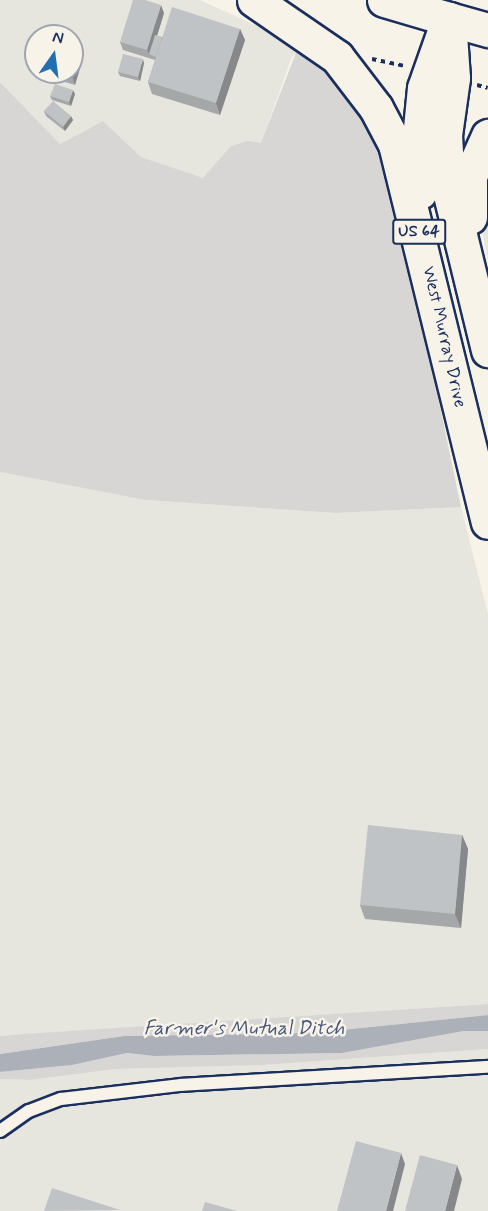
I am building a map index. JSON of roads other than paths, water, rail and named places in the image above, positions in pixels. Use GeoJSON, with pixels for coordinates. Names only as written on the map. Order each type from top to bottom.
{"type":"FeatureCollection","features":[{"type":"Feature","properties":{"kind":"main road","name":"West Murray Drive"},"geometry":{"type":"LineString","coordinates":[[254,0],[337,57],[376,108],[394,144],[433,288],[488,522]]}},
{"type":"Feature","properties":{"kind":"main road"},"geometry":{"type":"LineString","coordinates":[[384,0],[488,30]]}},
{"type":"Feature","properties":{"kind":"main road"},"geometry":{"type":"LineString","coordinates":[[433,288],[419,185],[420,121],[428,72],[449,19]]}},
{"type":"Feature","properties":{"kind":"main road","name":"US 64"},"geometry":{"type":"LineString","coordinates":[[449,19],[453,78],[445,135],[448,186],[488,350]]}},
{"type":"Feature","properties":{"kind":"main road"},"geometry":{"type":"LineString","coordinates":[[473,291],[470,176],[488,136]]}},
{"type":"Feature","properties":{"kind":"lane"},"geometry":{"type":"LineString","coordinates":[[0,1131],[29,1111],[61,1099],[181,1085],[488,1067]]}},
{"type":"Feature","properties":{"kind":"water label","name":"Farmer's Mutual Ditch"},"geometry":{"type":"Point","coordinates":[244,1028]}}]}
